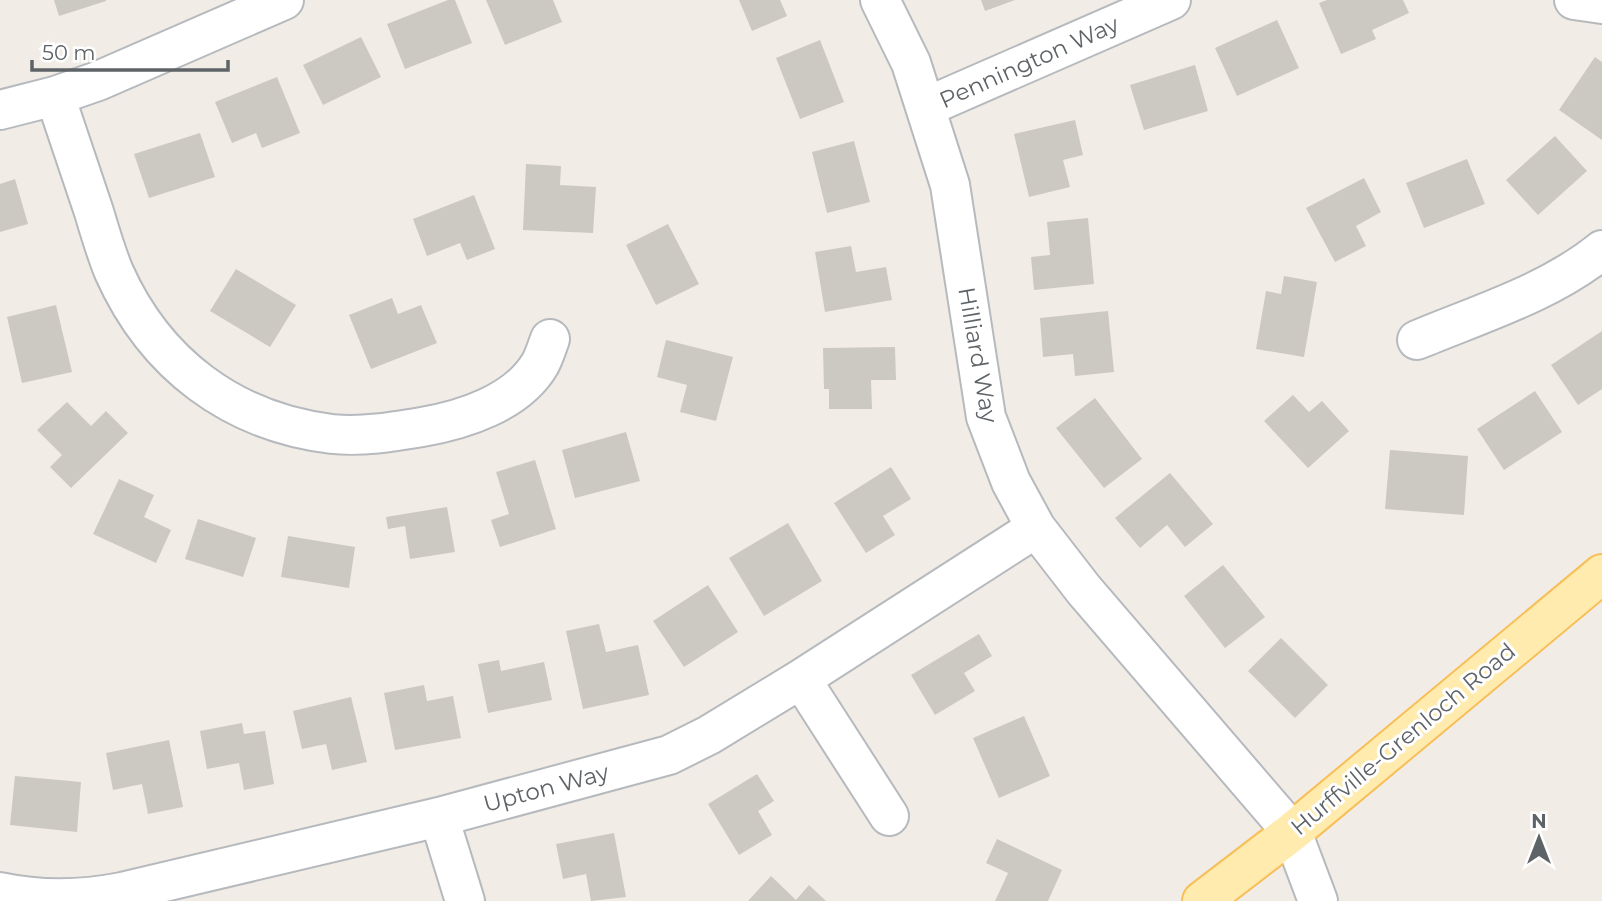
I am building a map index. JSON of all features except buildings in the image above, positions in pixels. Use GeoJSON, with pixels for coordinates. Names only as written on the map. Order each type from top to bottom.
{"type":"FeatureCollection","features":[{"type":"Feature","properties":{"kind":"main road","name":"Hurffville-Grenloch Road"},"geometry":{"type":"LineString","coordinates":[[1202,901],[1292,832],[1602,574]]}},
{"type":"Feature","properties":{"kind":"street"},"geometry":{"type":"LineString","coordinates":[[0,110],[55,96],[98,81],[284,0]]}},
{"type":"Feature","properties":{"kind":"street","name":"Hilliard Way"},"geometry":{"type":"LineString","coordinates":[[880,0],[911,63],[952,196],[986,417],[1011,482],[1036,528],[1084,590],[1292,832]]}},
{"type":"Feature","properties":{"kind":"street","name":"Pennington Way"},"geometry":{"type":"LineString","coordinates":[[926,107],[1171,0]]}},
{"type":"Feature","properties":{"kind":"street"},"geometry":{"type":"LineString","coordinates":[[1574,0],[1602,4]]}},
{"type":"Feature","properties":{"kind":"street"},"geometry":{"type":"LineString","coordinates":[[55,96],[113,270],[127,298],[166,353],[218,396],[252,414],[291,427],[335,434],[382,434],[432,425],[507,398],[540,364],[550,340]]}},
{"type":"Feature","properties":{"kind":"street"},"geometry":{"type":"LineString","coordinates":[[1417,340],[1546,285],[1584,264],[1602,250]]}},
{"type":"Feature","properties":{"kind":"street","name":"Upton Way"},"geometry":{"type":"LineString","coordinates":[[0,892],[32,899],[89,898],[439,817],[669,755],[709,735],[801,679],[1036,528]]}},
{"type":"Feature","properties":{"kind":"street"},"geometry":{"type":"LineString","coordinates":[[801,679],[889,816]]}},
{"type":"Feature","properties":{"kind":"street"},"geometry":{"type":"LineString","coordinates":[[439,817],[465,901]]}},
{"type":"Feature","properties":{"kind":"street"},"geometry":{"type":"LineString","coordinates":[[1292,832],[1318,901]]}}]}
